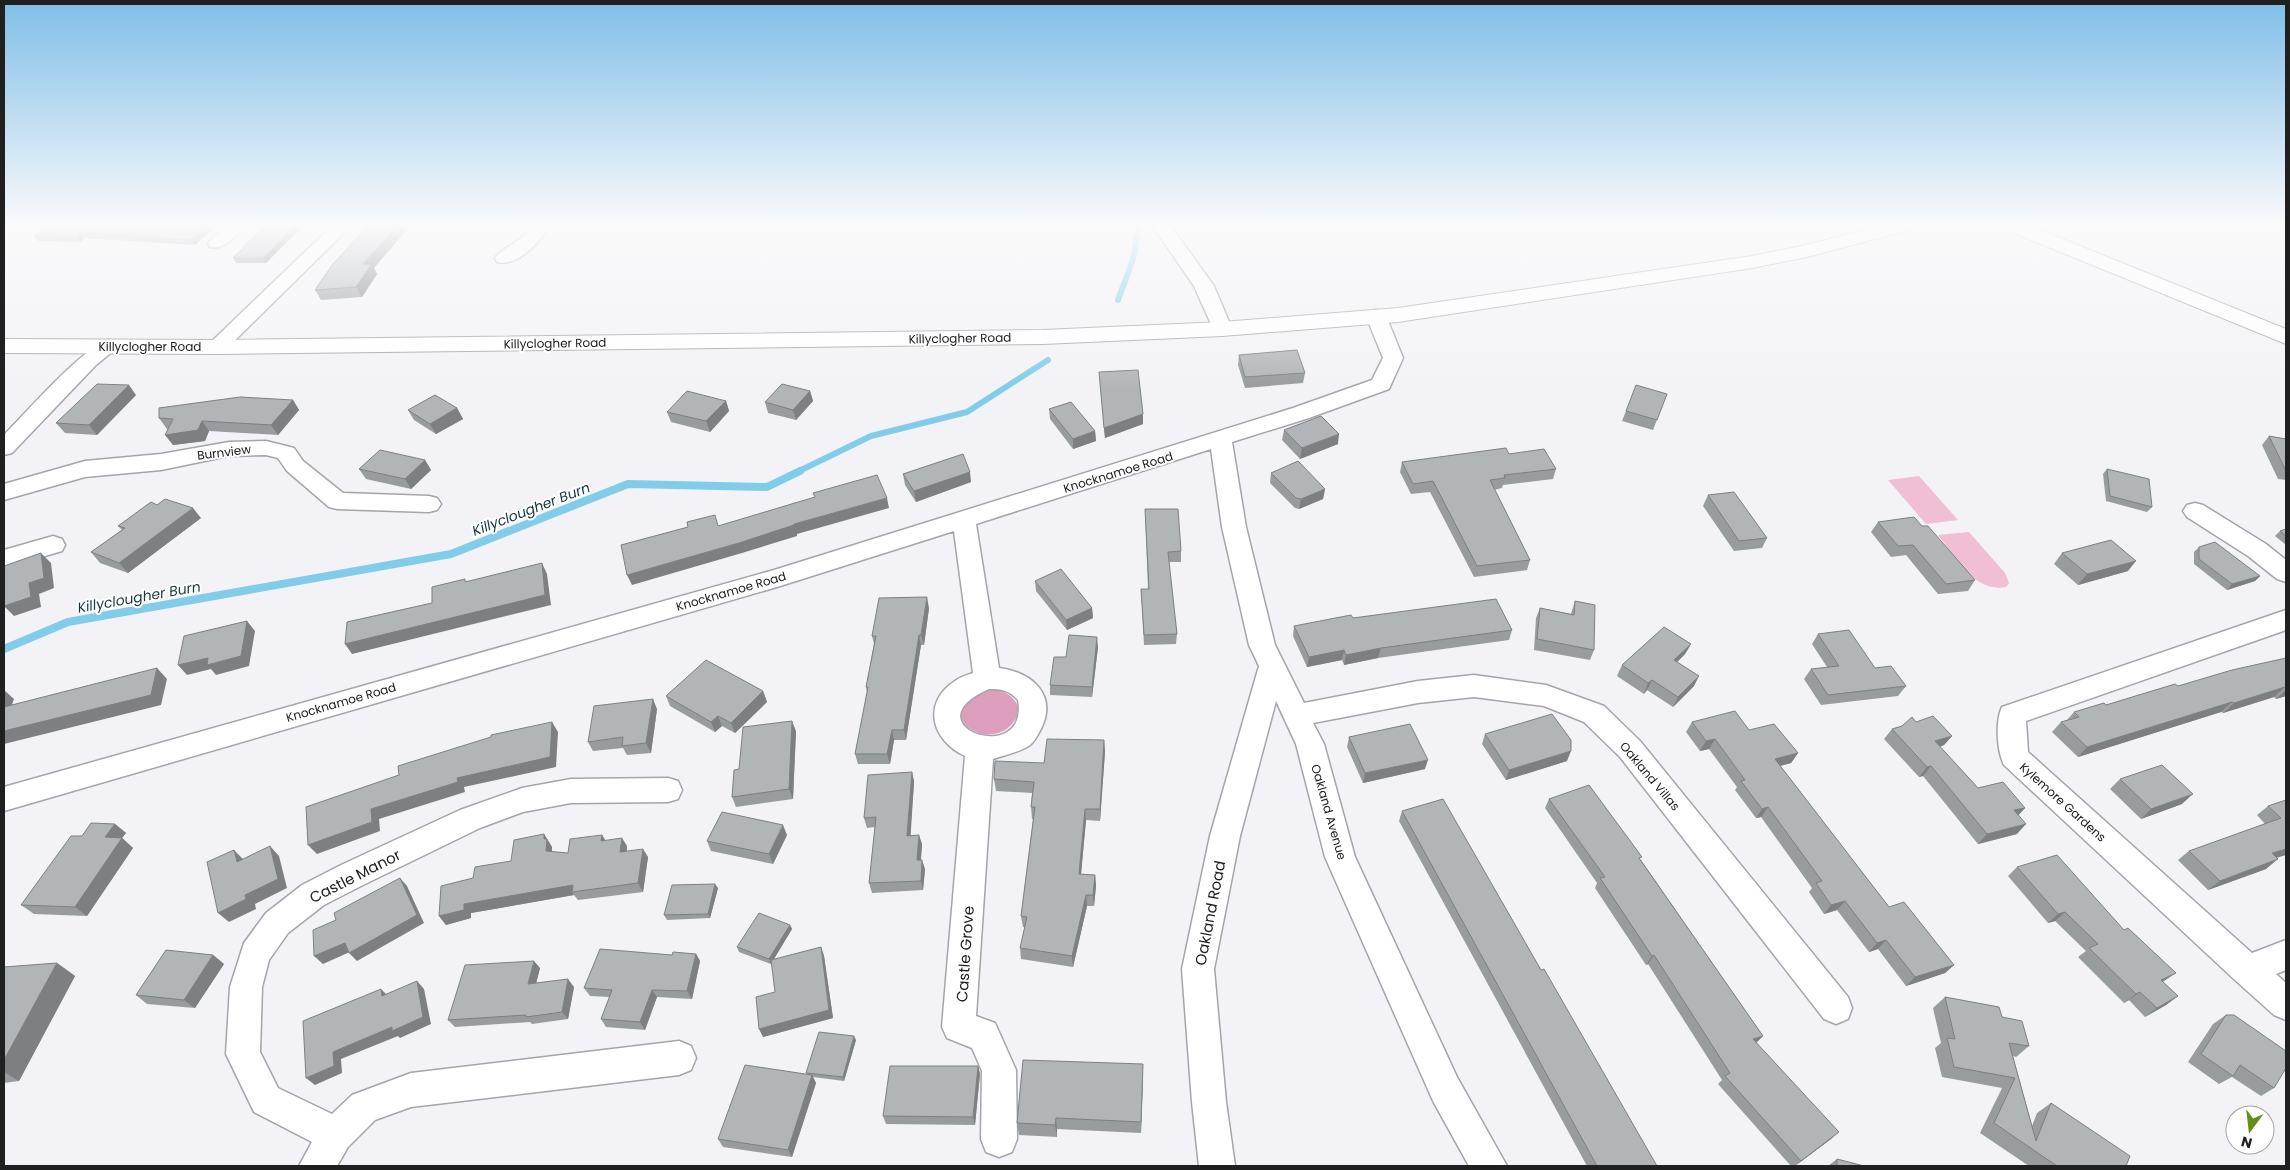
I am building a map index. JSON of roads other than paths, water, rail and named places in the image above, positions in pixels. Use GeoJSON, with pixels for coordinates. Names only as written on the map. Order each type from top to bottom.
{"type":"FeatureCollection","features":[{"type":"Feature","properties":{"kind":"main road","name":"Killyclogher Road"},"geometry":{"type":"LineString","coordinates":[[4,346],[217,347],[1044,338],[1222,328],[1398,315],[1634,280]]}},
{"type":"Feature","properties":{"kind":"main road"},"geometry":{"type":"LineString","coordinates":[[2145,280],[2286,337]]}},
{"type":"Feature","properties":{"kind":"street"},"geometry":{"type":"LineString","coordinates":[[217,347],[287,280]]}},
{"type":"Feature","properties":{"kind":"street"},"geometry":{"type":"LineString","coordinates":[[1199,280],[1222,328]]}},
{"type":"Feature","properties":{"kind":"street","name":"Knocknamoe Road"},"geometry":{"type":"LineString","coordinates":[[4,799],[777,578],[1221,440],[1381,384],[1393,358],[1376,316]]}},
{"type":"Feature","properties":{"kind":"street"},"geometry":{"type":"LineString","coordinates":[[4,448],[89,361],[109,346]]}},
{"type":"Feature","properties":{"kind":"street","name":"Oakland Avenue"},"geometry":{"type":"LineString","coordinates":[[1221,440],[1234,527],[1262,645],[1310,744],[1340,857],[1445,1089],[1489,1166]]}},
{"type":"Feature","properties":{"kind":"street","name":"Burnview"},"geometry":{"type":"LineString","coordinates":[[4,492],[85,470],[161,462],[229,449],[266,448],[286,453],[295,466],[337,501],[429,504]]}},
{"type":"Feature","properties":{"kind":"street"},"geometry":{"type":"LineString","coordinates":[[2195,512],[2257,550],[2286,573]]}},
{"type":"Feature","properties":{"kind":"street"},"geometry":{"type":"LineString","coordinates":[[964,520],[987,678]]}},
{"type":"Feature","properties":{"kind":"street"},"geometry":{"type":"LineString","coordinates":[[4,559],[53,545]]}},
{"type":"Feature","properties":{"kind":"street","name":"Kylemore Gardens"},"geometry":{"type":"LineString","coordinates":[[2286,620],[2012,715],[2014,757],[2286,1004]]}},
{"type":"Feature","properties":{"kind":"street","name":"Oakland Road"},"geometry":{"type":"LineString","coordinates":[[1216,1166],[1208,1102],[1198,969],[1225,836],[1272,666]]}},
{"type":"Feature","properties":{"kind":"street"},"geometry":{"type":"LineString","coordinates":[[987,678],[1008,680],[1025,688],[1034,703],[1033,720],[1022,736],[1002,746],[980,748],[964,743],[952,733],[946,720],[948,706],[956,693],[970,683],[987,678]]}},
{"type":"Feature","properties":{"kind":"street","name":"Oakland Villas"},"geometry":{"type":"LineString","coordinates":[[1296,715],[1418,692],[1474,686],[1546,696],[1594,714],[1630,748],[1836,1008]]}},
{"type":"Feature","properties":{"kind":"street","name":"Castle Grove"},"geometry":{"type":"LineString","coordinates":[[980,748],[960,1027],[983,1035],[999,1070],[998,1139]]}},
{"type":"Feature","properties":{"kind":"street","name":"Castle Manor"},"geometry":{"type":"LineString","coordinates":[[336,1135],[266,1100],[243,1054],[246,986],[255,954],[277,923],[313,895],[352,875],[470,819],[522,800],[571,791],[668,790]]}},
{"type":"Feature","properties":{"kind":"street"},"geometry":{"type":"LineString","coordinates":[[2247,970],[2286,955]]}},
{"type":"Feature","properties":{"kind":"street"},"geometry":{"type":"LineString","coordinates":[[317,1166],[336,1135],[364,1107],[411,1090],[679,1058]]}},
{"type":"Feature","properties":{"kind":"waterway"},"geometry":{"type":"LineString","coordinates":[[1118,300],[1126,280]]}},
{"type":"Feature","properties":{"kind":"waterway","name":"Killyclougher Burn"},"geometry":{"type":"LineString","coordinates":[[797,472],[871,436],[967,412],[1048,360]]}},
{"type":"Feature","properties":{"kind":"waterway","name":"Killyclougher Burn"},"geometry":{"type":"LineString","coordinates":[[4,649],[68,622],[451,554],[628,484],[767,487],[800,471]]}}]}
